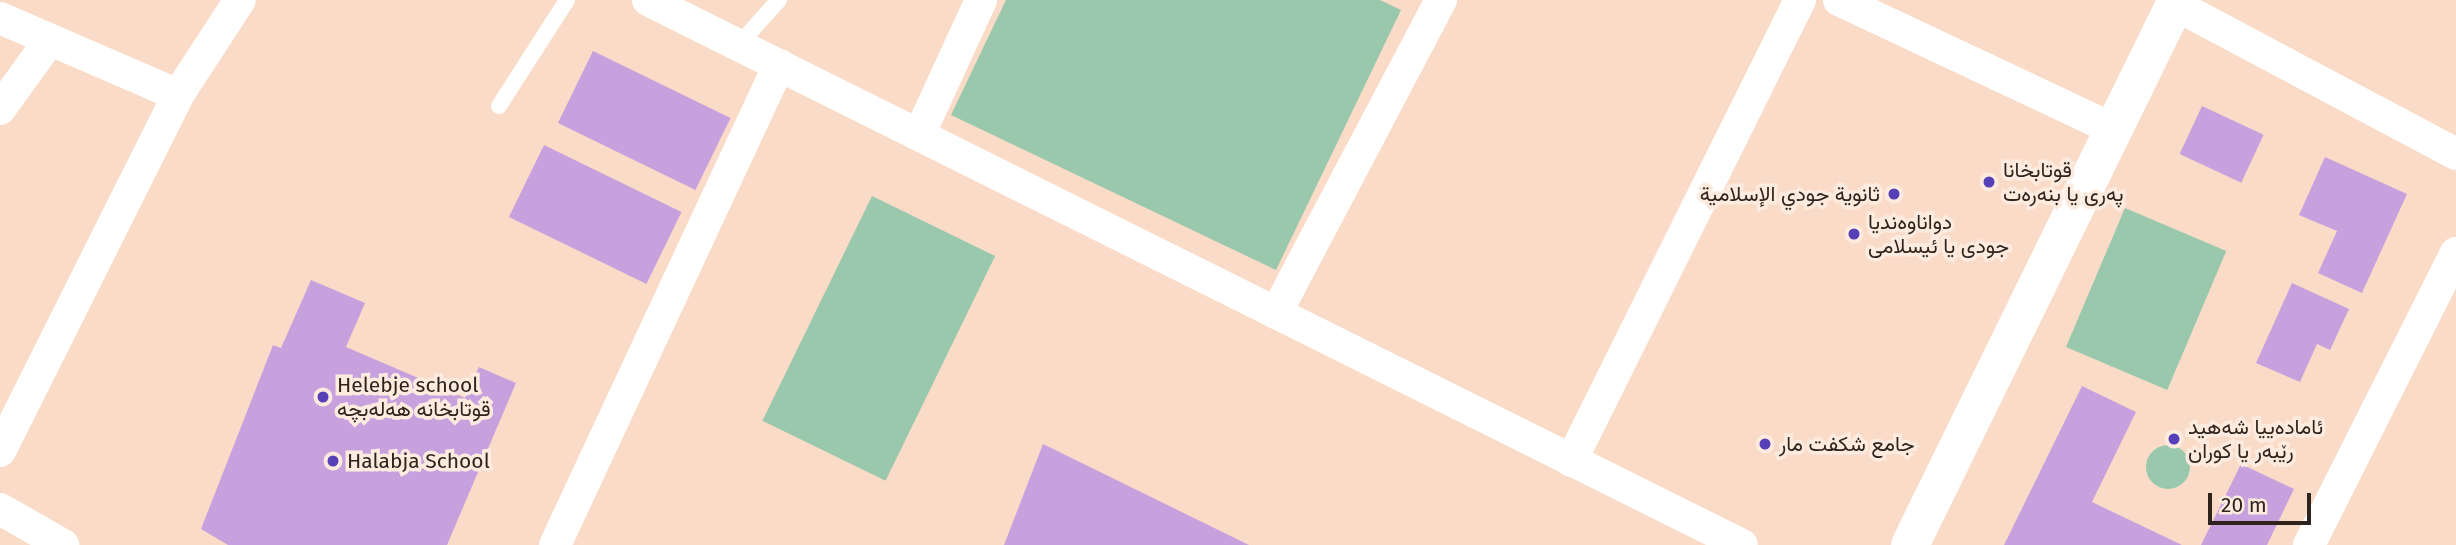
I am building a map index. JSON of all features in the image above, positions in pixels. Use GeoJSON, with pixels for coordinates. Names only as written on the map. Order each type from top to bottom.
{"type":"FeatureCollection","features":[{"type":"Feature","properties":{"kind":"street"},"geometry":{"type":"LineString","coordinates":[[0,451],[178,95],[240,0]]}},
{"type":"Feature","properties":{"kind":"street"},"geometry":{"type":"LineString","coordinates":[[648,0],[740,43],[779,65],[1742,545]]}},
{"type":"Feature","properties":{"kind":"street"},"geometry":{"type":"LineString","coordinates":[[919,135],[981,0]]}},
{"type":"Feature","properties":{"kind":"street"},"geometry":{"type":"LineString","coordinates":[[1571,461],[1800,0]]}},
{"type":"Feature","properties":{"kind":"street"},"geometry":{"type":"LineString","coordinates":[[1839,0],[2113,129]]}},
{"type":"Feature","properties":{"kind":"street"},"geometry":{"type":"LineString","coordinates":[[1276,313],[1439,1]]}},
{"type":"Feature","properties":{"kind":"street"},"geometry":{"type":"LineString","coordinates":[[1910,545],[2175,2],[2456,154]]}},
{"type":"Feature","properties":{"kind":"street"},"geometry":{"type":"LineString","coordinates":[[0,18],[178,95]]}},
{"type":"Feature","properties":{"kind":"street"},"geometry":{"type":"LineString","coordinates":[[0,108],[49,41]]}},
{"type":"Feature","properties":{"kind":"street"},"geometry":{"type":"LineString","coordinates":[[555,545],[779,65]]}},
{"type":"Feature","properties":{"kind":"street"},"geometry":{"type":"LineString","coordinates":[[2309,545],[2456,253]]}},
{"type":"Feature","properties":{"kind":"street"},"geometry":{"type":"LineString","coordinates":[[0,509],[63,545]]}},
{"type":"Feature","properties":{"kind":"lane"},"geometry":{"type":"LineString","coordinates":[[499,106],[567,0]]}},
{"type":"Feature","properties":{"kind":"lane"},"geometry":{"type":"LineString","coordinates":[[740,43],[779,0]]}},
{"type":"Feature","properties":{"kind":"green space"},"geometry":{"type":"Polygon","coordinates":[[[1006,0],[1380,0],[1401,10],[1276,270],[951,115],[1006,0]]]}},
{"type":"Feature","properties":{"kind":"green space"},"geometry":{"type":"Polygon","coordinates":[[[872,196],[995,256],[886,481],[762,421],[872,196]]]}},
{"type":"Feature","properties":{"kind":"green space"},"geometry":{"type":"Polygon","coordinates":[[[2125,208],[2226,251],[2167,390],[2066,347],[2125,208]]]}},
{"type":"Feature","properties":{"kind":"green space"},"geometry":{"type":"Polygon","coordinates":[[[2168,445],[2183,452],[2190,467],[2183,482],[2168,489],[2153,482],[2146,467],[2153,452],[2168,445]]]}},
{"type":"Feature","properties":{"kind":"building"},"geometry":{"type":"Polygon","coordinates":[[[593,51],[731,118],[695,190],[558,123],[593,51]]]}},
{"type":"Feature","properties":{"kind":"building"},"geometry":{"type":"Polygon","coordinates":[[[2202,106],[2264,135],[2241,183],[2180,154],[2202,106]]]}},
{"type":"Feature","properties":{"kind":"building"},"geometry":{"type":"Polygon","coordinates":[[[544,145],[682,212],[646,284],[509,217],[544,145]]]}},
{"type":"Feature","properties":{"kind":"building"},"geometry":{"type":"Polygon","coordinates":[[[2325,157],[2407,194],[2362,293],[2318,273],[2337,231],[2299,215],[2325,157]]]}},
{"type":"Feature","properties":{"kind":"building"},"geometry":{"type":"Polygon","coordinates":[[[311,280],[365,303],[346,347],[465,398],[479,367],[516,383],[447,545],[228,545],[201,529],[273,345],[281,348],[311,280]]]}},
{"type":"Feature","properties":{"kind":"building"},"geometry":{"type":"Polygon","coordinates":[[[2292,283],[2349,309],[2330,350],[2317,344],[2300,382],[2256,363],[2292,283]]]}},
{"type":"Feature","properties":{"kind":"building"},"geometry":{"type":"Polygon","coordinates":[[[2082,386],[2136,412],[2092,502],[2182,545],[2004,545],[2082,386]]]}},
{"type":"Feature","properties":{"kind":"building"},"geometry":{"type":"Polygon","coordinates":[[[1043,444],[1249,545],[1004,545],[1043,444]]]}},
{"type":"Feature","properties":{"kind":"building"},"geometry":{"type":"Polygon","coordinates":[[[2241,464],[2294,489],[2267,545],[2201,545],[2241,464]]]}},
{"type":"Feature","properties":{"kind":"place","name":"قوتابخانا پەری یا بنەرەت"},"geometry":{"type":"Point","coordinates":[1989,182]}},
{"type":"Feature","properties":{"kind":"place","name":"ثانوية جودي الإسلامية"},"geometry":{"type":"Point","coordinates":[1894,194]}},
{"type":"Feature","properties":{"kind":"place","name":"دواناوەندیا جودی یا ئیسلامی"},"geometry":{"type":"Point","coordinates":[1854,234]}},
{"type":"Feature","properties":{"kind":"place","name":"Helebje school قوتابخانە هەلەبچە"},"geometry":{"type":"Point","coordinates":[323,397]}},
{"type":"Feature","properties":{"kind":"place","name":"ئامادەییا شەهید رێبەر یا کوران"},"geometry":{"type":"Point","coordinates":[2174,439]}},
{"type":"Feature","properties":{"kind":"place","name":"جامع شكفت مار"},"geometry":{"type":"Point","coordinates":[1765,444]}},
{"type":"Feature","properties":{"kind":"place","name":"Halabja School"},"geometry":{"type":"Point","coordinates":[333,461]}}]}
